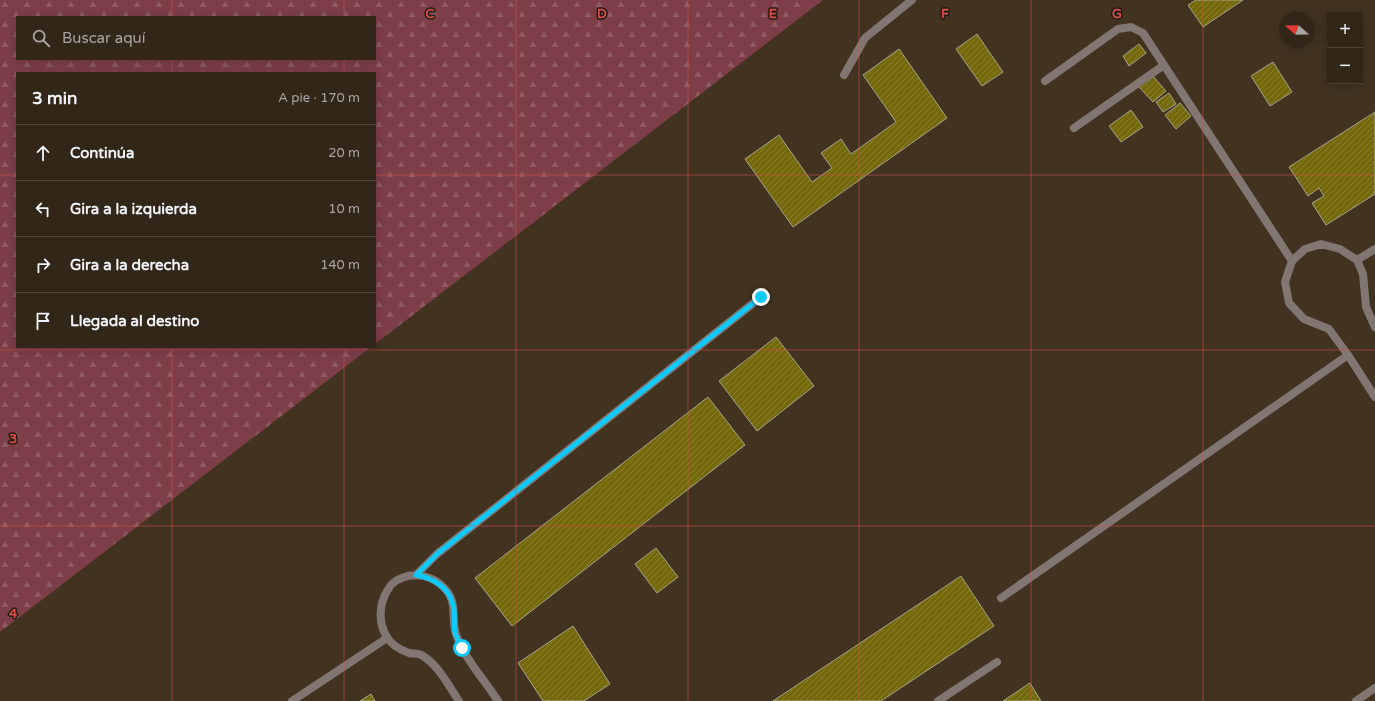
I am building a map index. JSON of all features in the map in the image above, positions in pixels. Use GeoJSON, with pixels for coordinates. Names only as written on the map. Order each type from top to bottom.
{"type":"FeatureCollection","features":[{"type":"Feature","properties":{"kind":"street"},"geometry":{"type":"LineString","coordinates":[[844,75],[865,38],[912,0]]}},
{"type":"Feature","properties":{"kind":"street"},"geometry":{"type":"LineString","coordinates":[[1045,81],[1118,29],[1131,27],[1143,33],[1292,261]]}},
{"type":"Feature","properties":{"kind":"street"},"geometry":{"type":"LineString","coordinates":[[1074,128],[1164,65]]}},
{"type":"Feature","properties":{"kind":"street"},"geometry":{"type":"LineString","coordinates":[[1375,327],[1366,307],[1363,274],[1357,260],[1340,249],[1322,244],[1305,249],[1292,261],[1285,282],[1289,303],[1304,319],[1329,330],[1348,355],[1375,397]]}},
{"type":"Feature","properties":{"kind":"street"},"geometry":{"type":"LineString","coordinates":[[1357,260],[1375,249]]}},
{"type":"Feature","properties":{"kind":"street"},"geometry":{"type":"LineString","coordinates":[[416,575],[437,554],[761,297]]}},
{"type":"Feature","properties":{"kind":"street"},"geometry":{"type":"LineString","coordinates":[[1001,598],[1348,355]]}},
{"type":"Feature","properties":{"kind":"street"},"geometry":{"type":"LineString","coordinates":[[459,701],[435,665],[422,655],[409,653],[396,647],[387,638],[381,624],[380,611],[384,597],[392,584],[404,578],[416,575],[427,577],[440,584],[448,593],[454,605],[455,633],[462,648],[498,701]]}},
{"type":"Feature","properties":{"kind":"street"},"geometry":{"type":"LineString","coordinates":[[292,701],[387,638]]}},
{"type":"Feature","properties":{"kind":"street"},"geometry":{"type":"LineString","coordinates":[[938,701],[997,662]]}},
{"type":"Feature","properties":{"kind":"street"},"geometry":{"type":"LineString","coordinates":[[1356,701],[1375,688]]}},
{"type":"Feature","properties":{"kind":"green space"},"geometry":{"type":"Polygon","coordinates":[[[0,0],[823,0],[376,343],[376,72],[16,72],[16,348],[370,348],[0,632],[0,0]]]}},
{"type":"Feature","properties":{"kind":"building"},"geometry":{"type":"Polygon","coordinates":[[[1196,0],[1243,0],[1203,27],[1188,5],[1196,0]]]}},
{"type":"Feature","properties":{"kind":"building"},"geometry":{"type":"Polygon","coordinates":[[[977,34],[1003,72],[982,86],[956,49],[977,34]]]}},
{"type":"Feature","properties":{"kind":"building"},"geometry":{"type":"Polygon","coordinates":[[[1139,44],[1146,53],[1129,66],[1123,56],[1139,44]]]}},
{"type":"Feature","properties":{"kind":"building"},"geometry":{"type":"Polygon","coordinates":[[[899,49],[947,118],[793,227],[745,159],[779,135],[812,182],[832,168],[821,153],[841,139],[851,154],[896,122],[863,75],[899,49]]]}},
{"type":"Feature","properties":{"kind":"building"},"geometry":{"type":"Polygon","coordinates":[[[1273,62],[1292,92],[1270,106],[1251,76],[1273,62]]]}},
{"type":"Feature","properties":{"kind":"building"},"geometry":{"type":"Polygon","coordinates":[[[1152,75],[1166,91],[1153,102],[1139,87],[1152,75]]]}},
{"type":"Feature","properties":{"kind":"building"},"geometry":{"type":"Polygon","coordinates":[[[1169,93],[1176,104],[1163,112],[1156,102],[1169,93]]]}},
{"type":"Feature","properties":{"kind":"building"},"geometry":{"type":"Polygon","coordinates":[[[1180,103],[1191,116],[1176,129],[1165,115],[1180,103]]]}},
{"type":"Feature","properties":{"kind":"building"},"geometry":{"type":"Polygon","coordinates":[[[1131,110],[1143,127],[1121,142],[1109,126],[1131,110]]]}},
{"type":"Feature","properties":{"kind":"building"},"geometry":{"type":"Polygon","coordinates":[[[1375,112],[1375,194],[1326,225],[1312,203],[1324,196],[1319,188],[1308,196],[1289,167],[1375,112]]]}},
{"type":"Feature","properties":{"kind":"building"},"geometry":{"type":"Polygon","coordinates":[[[776,337],[814,386],[757,431],[719,381],[776,337]]]}},
{"type":"Feature","properties":{"kind":"building"},"geometry":{"type":"Polygon","coordinates":[[[708,397],[745,445],[512,626],[475,578],[708,397]]]}},
{"type":"Feature","properties":{"kind":"building"},"geometry":{"type":"Polygon","coordinates":[[[656,548],[678,577],[657,593],[635,564],[656,548]]]}},
{"type":"Feature","properties":{"kind":"building"},"geometry":{"type":"Polygon","coordinates":[[[961,576],[994,626],[881,701],[773,701],[961,576]]]}},
{"type":"Feature","properties":{"kind":"building"},"geometry":{"type":"Polygon","coordinates":[[[573,626],[610,684],[584,701],[543,701],[518,663],[573,626]]]}},
{"type":"Feature","properties":{"kind":"building"},"geometry":{"type":"Polygon","coordinates":[[[1030,683],[1041,701],[1003,701],[1030,683]]]}},
{"type":"Feature","properties":{"kind":"building"},"geometry":{"type":"Polygon","coordinates":[[[371,694],[375,701],[360,701],[371,694]]]}},
{"type":"Feature","properties":{"kind":"route"},"geometry":{"type":"LineString","coordinates":[[462,648],[455,633],[454,605],[448,593],[440,584],[427,577],[416,575],[437,554],[761,297]]}}]}
